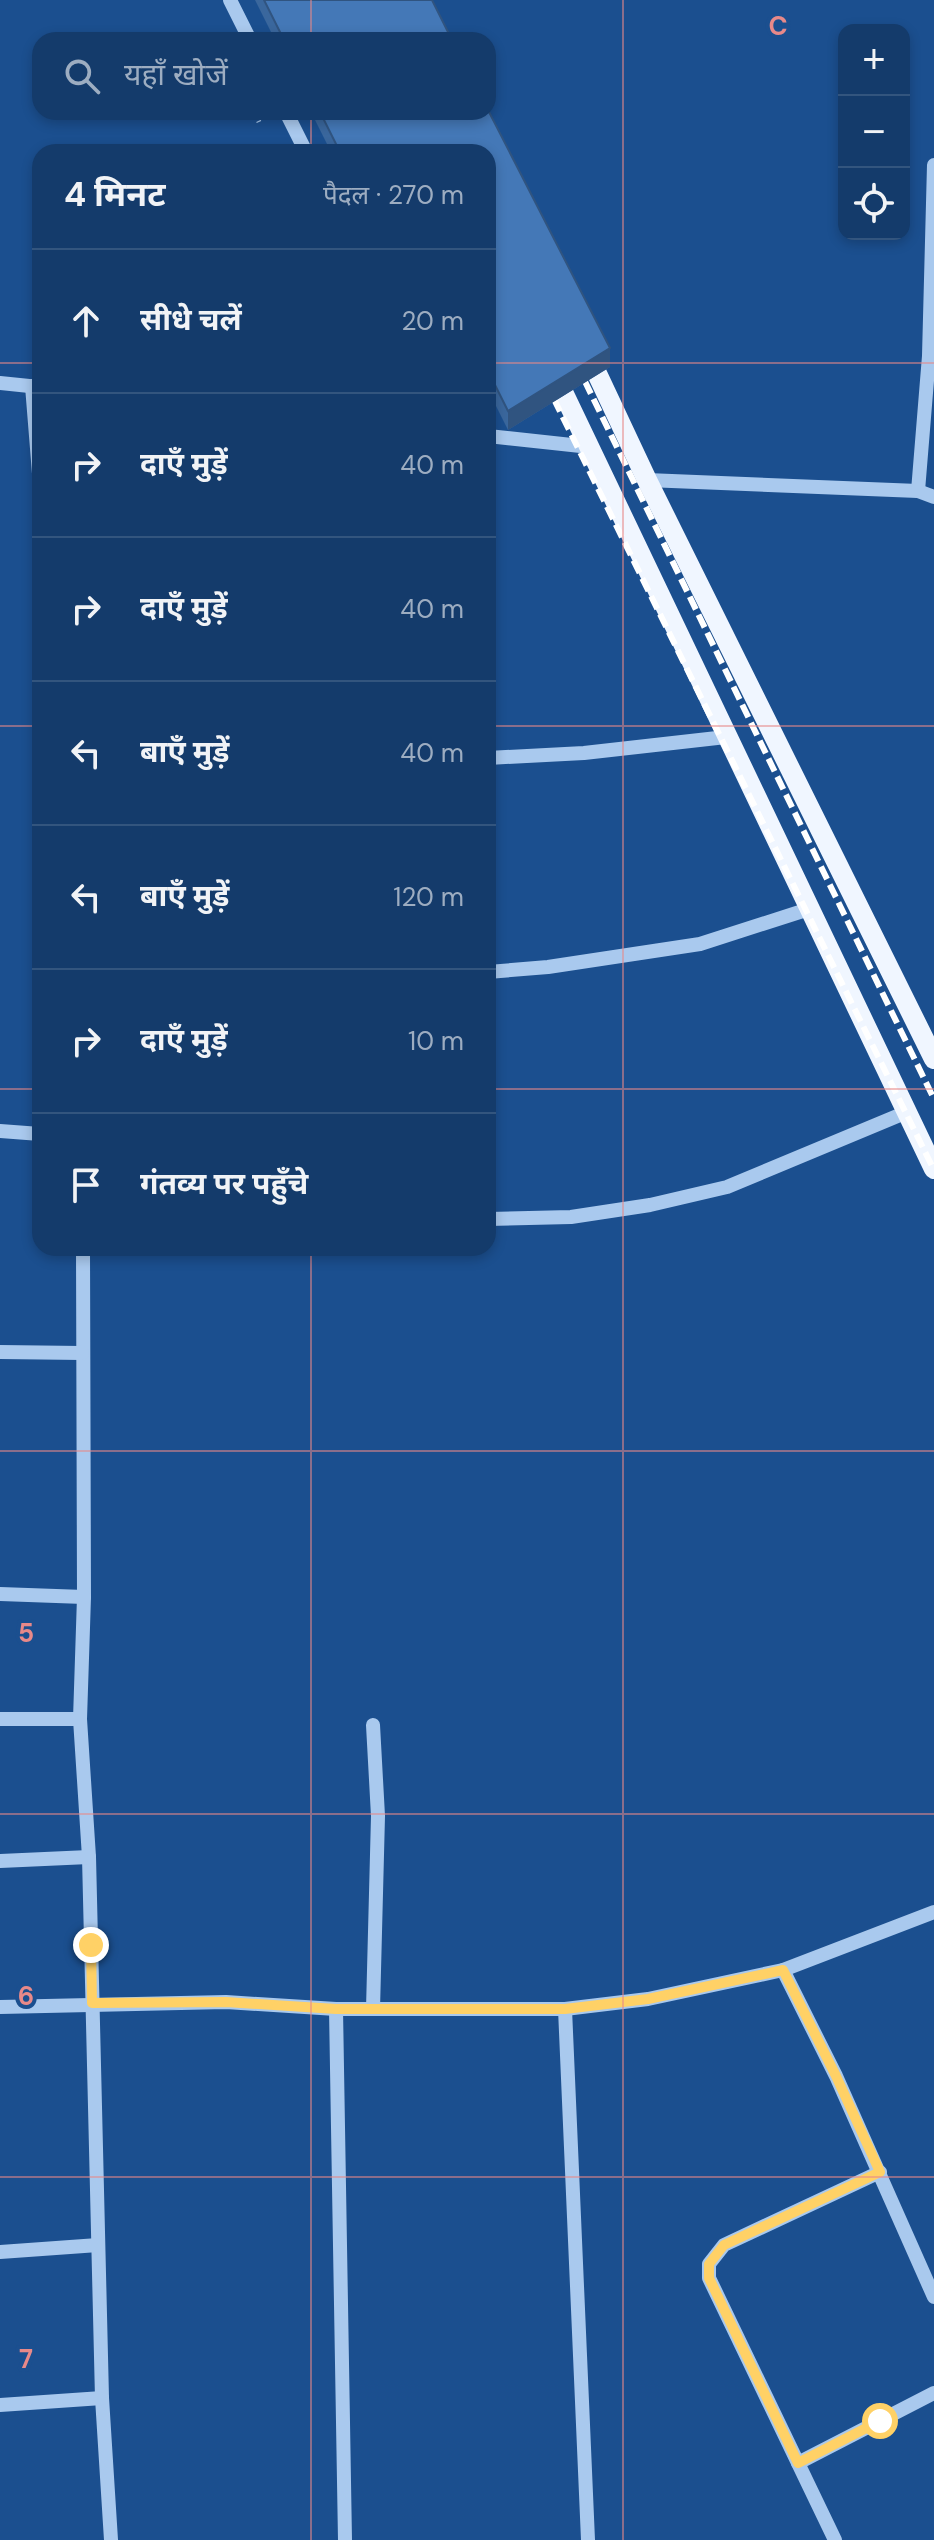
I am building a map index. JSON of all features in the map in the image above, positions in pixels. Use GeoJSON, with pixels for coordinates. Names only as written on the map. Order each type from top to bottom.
{"type":"FeatureCollection","features":[{"type":"Feature","properties":{"kind":"main road"},"geometry":{"type":"LineString","coordinates":[[576,331],[934,1059]]}},
{"type":"Feature","properties":{"kind":"main road"},"geometry":{"type":"LineString","coordinates":[[543,350],[934,1169]]}},
{"type":"Feature","properties":{"kind":"street"},"geometry":{"type":"LineString","coordinates":[[230,0],[246,32]]}},
{"type":"Feature","properties":{"kind":"street"},"geometry":{"type":"LineString","coordinates":[[290,120],[302,144]]}},
{"type":"Feature","properties":{"kind":"street"},"geometry":{"type":"LineString","coordinates":[[918,491],[929,356],[934,165]]}},
{"type":"Feature","properties":{"kind":"street"},"geometry":{"type":"LineString","coordinates":[[0,383],[32,387]]}},
{"type":"Feature","properties":{"kind":"street"},"geometry":{"type":"LineString","coordinates":[[496,437],[590,447]]}},
{"type":"Feature","properties":{"kind":"street"},"geometry":{"type":"LineString","coordinates":[[647,480],[918,491],[934,497]]}},
{"type":"Feature","properties":{"kind":"street"},"geometry":{"type":"LineString","coordinates":[[496,758],[584,753],[726,737]]}},
{"type":"Feature","properties":{"kind":"street"},"geometry":{"type":"LineString","coordinates":[[496,971],[564,965],[700,944],[809,909]]}},
{"type":"Feature","properties":{"kind":"street"},"geometry":{"type":"LineString","coordinates":[[496,1219],[571,1217],[650,1205],[727,1187],[907,1112]]}},
{"type":"Feature","properties":{"kind":"street"},"geometry":{"type":"LineString","coordinates":[[0,1131],[32,1133]]}},
{"type":"Feature","properties":{"kind":"street"},"geometry":{"type":"LineString","coordinates":[[83,1256],[84,1597],[80,1719],[89,1857],[102,2398],[111,2540]]}},
{"type":"Feature","properties":{"kind":"street"},"geometry":{"type":"LineString","coordinates":[[0,1352],[82,1353]]}},
{"type":"Feature","properties":{"kind":"street"},"geometry":{"type":"LineString","coordinates":[[0,1594],[84,1597]]}},
{"type":"Feature","properties":{"kind":"street"},"geometry":{"type":"LineString","coordinates":[[0,1719],[80,1719]]}},
{"type":"Feature","properties":{"kind":"street"},"geometry":{"type":"LineString","coordinates":[[373,1725],[378,1816],[373,2009]]}},
{"type":"Feature","properties":{"kind":"street"},"geometry":{"type":"LineString","coordinates":[[0,1861],[89,1857]]}},
{"type":"Feature","properties":{"kind":"street"},"geometry":{"type":"LineString","coordinates":[[0,2007],[226,2002],[336,2009],[565,2009],[648,1999],[783,1970],[934,1912]]}},
{"type":"Feature","properties":{"kind":"street"},"geometry":{"type":"LineString","coordinates":[[783,1970],[836,2076],[934,2297]]}},
{"type":"Feature","properties":{"kind":"street"},"geometry":{"type":"LineString","coordinates":[[336,2009],[345,2540]]}},
{"type":"Feature","properties":{"kind":"street"},"geometry":{"type":"LineString","coordinates":[[565,2009],[588,2540]]}},
{"type":"Feature","properties":{"kind":"street"},"geometry":{"type":"LineString","coordinates":[[835,2540],[709,2278],[709,2264],[724,2245],[880,2172]]}},
{"type":"Feature","properties":{"kind":"street"},"geometry":{"type":"LineString","coordinates":[[0,2252],[98,2245]]}},
{"type":"Feature","properties":{"kind":"street"},"geometry":{"type":"LineString","coordinates":[[798,2463],[934,2393]]}},
{"type":"Feature","properties":{"kind":"street"},"geometry":{"type":"LineString","coordinates":[[0,2405],[102,2398]]}},
{"type":"Feature","properties":{"kind":"building"},"geometry":{"type":"Polygon","coordinates":[[[264,0],[432,0],[448,32],[280,32],[264,0]]]}},
{"type":"Feature","properties":{"kind":"building"},"geometry":{"type":"Polygon","coordinates":[[[324,120],[493,120],[610,348],[508,411],[496,387],[496,144],[336,144],[324,120]]]}},
{"type":"Feature","properties":{"kind":"railway"},"geometry":{"type":"LineString","coordinates":[[576,363],[934,1099]]}},
{"type":"Feature","properties":{"kind":"railway"},"geometry":{"type":"LineString","coordinates":[[545,381],[934,1170]]}},
{"type":"Feature","properties":{"kind":"route"},"geometry":{"type":"LineString","coordinates":[[91,1945],[92,2003],[226,2002],[336,2009],[565,2009],[648,1999],[783,1970],[880,2172],[724,2245],[709,2264],[709,2278],[798,2463],[880,2421]]}}]}
